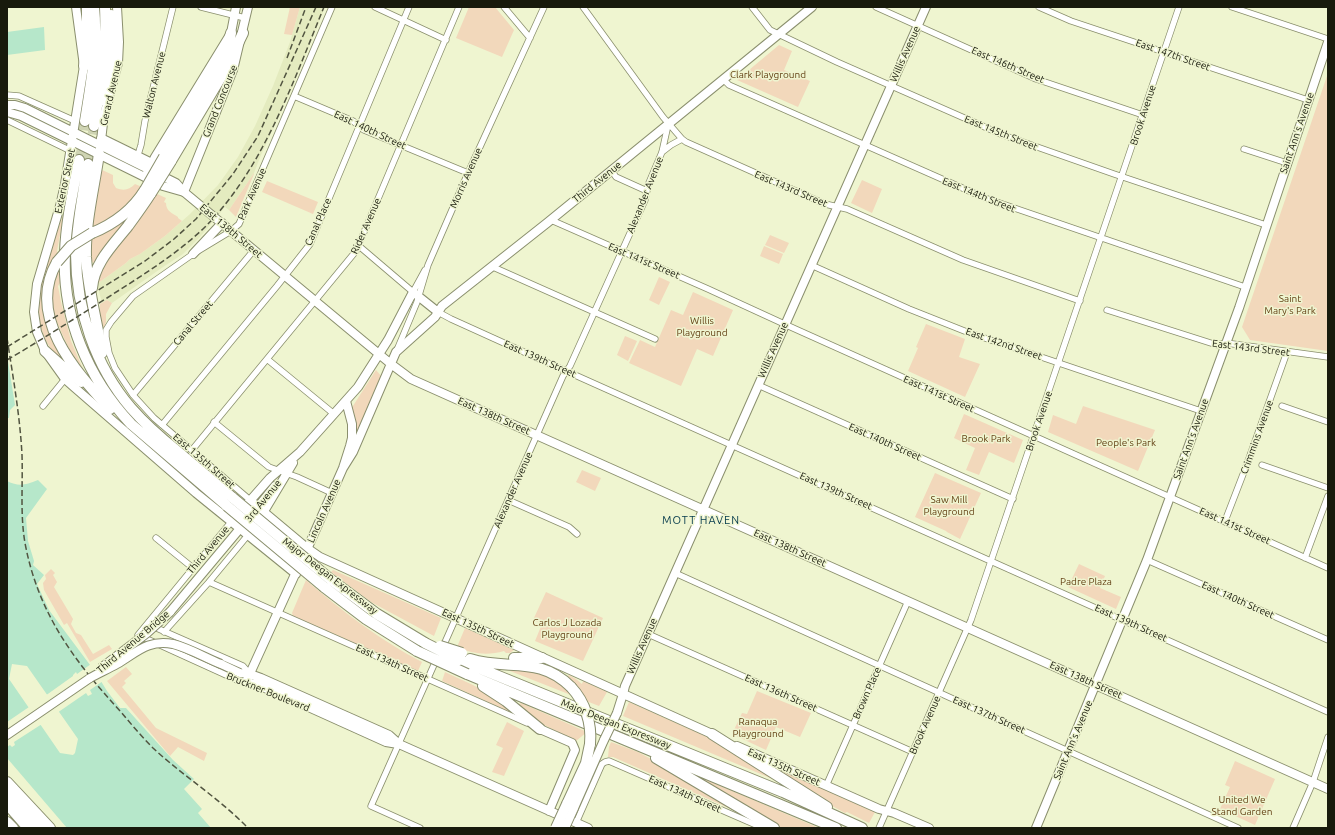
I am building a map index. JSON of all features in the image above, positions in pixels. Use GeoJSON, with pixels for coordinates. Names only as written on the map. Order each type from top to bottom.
{"type":"FeatureCollection","features":[{"type":"Feature","properties":{"kind":"highway"},"geometry":{"type":"LineString","coordinates":[[84,66],[87,45],[87,7]]}},
{"type":"Feature","properties":{"kind":"highway"},"geometry":{"type":"LineString","coordinates":[[85,123],[95,54],[96,31],[94,7]]}},
{"type":"Feature","properties":{"kind":"highway"},"geometry":{"type":"LineString","coordinates":[[85,123],[104,65],[105,7]]}},
{"type":"Feature","properties":{"kind":"highway"},"geometry":{"type":"LineString","coordinates":[[107,103],[112,52],[111,7]]}},
{"type":"Feature","properties":{"kind":"highway"},"geometry":{"type":"LineString","coordinates":[[168,159],[219,66],[231,33]]}},
{"type":"Feature","properties":{"kind":"highway"},"geometry":{"type":"LineString","coordinates":[[93,306],[93,284],[98,266],[139,212],[148,191],[224,72],[243,33]]}},
{"type":"Feature","properties":{"kind":"highway"},"geometry":{"type":"LineString","coordinates":[[100,146],[86,247],[88,281],[104,369]]}},
{"type":"Feature","properties":{"kind":"highway","name":"Major Deegan Expressway"},"geometry":{"type":"LineString","coordinates":[[230,502],[147,425],[120,394],[104,369],[86,322],[77,273],[77,234],[83,162],[66,243],[65,275],[69,306],[76,335],[87,363],[105,393],[130,424],[230,502],[327,583],[366,620],[395,639],[467,674],[836,828]]}},
{"type":"Feature","properties":{"kind":"highway"},"geometry":{"type":"LineString","coordinates":[[130,424],[111,410],[95,393],[66,355],[56,336],[49,316],[47,300],[48,284],[51,273],[57,262],[71,246],[122,216],[148,191]]}},
{"type":"Feature","properties":{"kind":"highway"},"geometry":{"type":"LineString","coordinates":[[45,351],[95,393]]}},
{"type":"Feature","properties":{"kind":"highway","name":"Major Deegan Expressway"},"geometry":{"type":"LineString","coordinates":[[327,583],[413,636],[426,642],[860,827]]}},
{"type":"Feature","properties":{"kind":"highway"},"geometry":{"type":"LineString","coordinates":[[426,642],[460,656],[486,663],[518,664],[538,667],[557,676],[571,687],[579,698],[588,715],[590,744],[586,762],[570,806],[556,828]]}},
{"type":"Feature","properties":{"kind":"highway"},"geometry":{"type":"LineString","coordinates":[[460,656],[489,658],[542,658]]}},
{"type":"Feature","properties":{"kind":"highway"},"geometry":{"type":"LineString","coordinates":[[467,674],[500,697],[540,729]]}},
{"type":"Feature","properties":{"kind":"highway"},"geometry":{"type":"LineString","coordinates":[[712,734],[860,827]]}},
{"type":"Feature","properties":{"kind":"highway"},"geometry":{"type":"LineString","coordinates":[[624,739],[774,828]]}},
{"type":"Feature","properties":{"kind":"highway"},"geometry":{"type":"LineString","coordinates":[[7,782],[50,828]]}},
{"type":"Feature","properties":{"kind":"highway"},"geometry":{"type":"LineString","coordinates":[[7,792],[38,828]]}},
{"type":"Feature","properties":{"kind":"highway"},"geometry":{"type":"LineString","coordinates":[[7,804],[28,828]]}},
{"type":"Feature","properties":{"kind":"highway"},"geometry":{"type":"LineString","coordinates":[[7,822],[13,828]]}},
{"type":"Feature","properties":{"kind":"main road","name":"Exterior Street"},"geometry":{"type":"LineString","coordinates":[[45,351],[36,327],[34,302],[37,284],[60,206],[74,132],[85,123],[84,66],[76,7]]}},
{"type":"Feature","properties":{"kind":"main road","name":"Gerard Avenue"},"geometry":{"type":"LineString","coordinates":[[100,146],[107,103],[119,56],[117,7]]}},
{"type":"Feature","properties":{"kind":"main road","name":"Grand Concourse"},"geometry":{"type":"LineString","coordinates":[[184,192],[230,80],[236,62],[248,7]]}},
{"type":"Feature","properties":{"kind":"main road","name":"Third Avenue"},"geometry":{"type":"LineString","coordinates":[[343,468],[353,452],[396,352],[435,317],[442,306],[812,7]]}},
{"type":"Feature","properties":{"kind":"main road","name":"Willis Avenue"},"geometry":{"type":"LineString","coordinates":[[565,828],[570,806],[604,740],[620,704],[625,686],[926,7]]}},
{"type":"Feature","properties":{"kind":"main road","name":"Grand Concourse"},"geometry":{"type":"LineString","coordinates":[[145,177],[231,33],[235,11]]}},
{"type":"Feature","properties":{"kind":"main road","name":"Saint Ann's Avenue"},"geometry":{"type":"LineString","coordinates":[[1036,828],[1147,560],[1226,343],[1328,41]]}},
{"type":"Feature","properties":{"kind":"main road"},"geometry":{"type":"LineString","coordinates":[[7,105],[15,105],[23,112]]}},
{"type":"Feature","properties":{"kind":"main road"},"geometry":{"type":"LineString","coordinates":[[7,112],[23,112]]}},
{"type":"Feature","properties":{"kind":"main road","name":"East 138th Street"},"geometry":{"type":"LineString","coordinates":[[23,112],[74,132],[100,146],[145,177],[164,186],[184,192]]}},
{"type":"Feature","properties":{"kind":"main road","name":"East 138th Street"},"geometry":{"type":"LineString","coordinates":[[23,112],[73,141],[100,146],[136,159],[151,166],[176,183],[184,192],[391,364],[417,382],[1328,789]]}},
{"type":"Feature","properties":{"kind":"main road"},"geometry":{"type":"LineString","coordinates":[[193,254],[222,223]]}},
{"type":"Feature","properties":{"kind":"main road"},"geometry":{"type":"LineString","coordinates":[[380,354],[416,294]]}},
{"type":"Feature","properties":{"kind":"main road","name":"East 139th Street"},"geometry":{"type":"LineString","coordinates":[[416,294],[438,312]]}},
{"type":"Feature","properties":{"kind":"main road"},"geometry":{"type":"LineString","coordinates":[[45,351],[66,379],[148,452],[231,522],[296,574]]}},
{"type":"Feature","properties":{"kind":"main road","name":"Third Avenue"},"geometry":{"type":"LineString","coordinates":[[231,522],[270,478],[282,472],[346,401],[363,380],[380,354]]}},
{"type":"Feature","properties":{"kind":"main road","name":"Lincoln Avenue"},"geometry":{"type":"LineString","coordinates":[[246,682],[343,468],[352,432],[351,418],[346,401]]}},
{"type":"Feature","properties":{"kind":"main road","name":"3rd Avenue"},"geometry":{"type":"LineString","coordinates":[[240,529],[261,510],[282,472]]}},
{"type":"Feature","properties":{"kind":"main road","name":"East 135th Street"},"geometry":{"type":"LineString","coordinates":[[250,500],[307,548],[320,557],[826,786],[879,809],[894,813],[929,828]]}},
{"type":"Feature","properties":{"kind":"main road","name":"Third Avenue"},"geometry":{"type":"LineString","coordinates":[[248,535],[261,510]]}},
{"type":"Feature","properties":{"kind":"main road","name":"Third Avenue Bridge"},"geometry":{"type":"LineString","coordinates":[[7,735],[90,678],[113,658],[148,632],[170,612],[240,529]]}},
{"type":"Feature","properties":{"kind":"main road"},"geometry":{"type":"LineString","coordinates":[[90,678],[118,664],[140,649],[155,644],[167,643],[177,645],[240,673],[250,674]]}},
{"type":"Feature","properties":{"kind":"main road","name":"Bruckner Boulevard"},"geometry":{"type":"LineString","coordinates":[[250,674],[389,735],[399,744]]}},
{"type":"Feature","properties":{"kind":"main road","name":"Bruckner Boulevard"},"geometry":{"type":"LineString","coordinates":[[246,682],[298,702],[386,742],[399,744],[588,828]]}},
{"type":"Feature","properties":{"kind":"main road","name":"East 134th Street"},"geometry":{"type":"LineString","coordinates":[[540,729],[569,742],[574,746],[575,751],[549,811]]}},
{"type":"Feature","properties":{"kind":"street","name":"Walton Avenue"},"geometry":{"type":"LineString","coordinates":[[136,159],[173,7]]}},
{"type":"Feature","properties":{"kind":"street"},"geometry":{"type":"LineString","coordinates":[[201,7],[235,11],[246,18]]}},
{"type":"Feature","properties":{"kind":"street","name":"Park Avenue"},"geometry":{"type":"LineString","coordinates":[[106,330],[133,296],[193,254],[237,226],[241,220],[332,7]]}},
{"type":"Feature","properties":{"kind":"street"},"geometry":{"type":"LineString","coordinates":[[375,7],[446,40]]}},
{"type":"Feature","properties":{"kind":"street","name":"Canal Place"},"geometry":{"type":"LineString","coordinates":[[162,425],[286,276],[310,244],[409,7]]}},
{"type":"Feature","properties":{"kind":"street","name":"Rider Avenue"},"geometry":{"type":"LineString","coordinates":[[192,450],[351,259],[359,246],[459,7]]}},
{"type":"Feature","properties":{"kind":"street"},"geometry":{"type":"LineString","coordinates":[[504,7],[530,38]]}},
{"type":"Feature","properties":{"kind":"street","name":"Morris Avenue"},"geometry":{"type":"LineString","coordinates":[[416,294],[468,173],[544,7]]}},
{"type":"Feature","properties":{"kind":"street","name":"East 143rd Street"},"geometry":{"type":"LineString","coordinates":[[583,7],[663,117],[682,139],[825,204],[847,209],[973,263],[1080,301]]}},
{"type":"Feature","properties":{"kind":"street","name":"East 145th Street"},"geometry":{"type":"LineString","coordinates":[[752,7],[770,30],[837,62],[1008,137],[1266,225]]}},
{"type":"Feature","properties":{"kind":"street","name":"East 146th Street"},"geometry":{"type":"LineString","coordinates":[[876,7],[1036,78],[1143,115]]}},
{"type":"Feature","properties":{"kind":"street","name":"East 147th Street"},"geometry":{"type":"LineString","coordinates":[[1039,7],[1064,18],[1308,100]]}},
{"type":"Feature","properties":{"kind":"street","name":"Brook Avenue"},"geometry":{"type":"LineString","coordinates":[[879,828],[968,628],[1179,7]]}},
{"type":"Feature","properties":{"kind":"street"},"geometry":{"type":"LineString","coordinates":[[1232,7],[1328,41]]}},
{"type":"Feature","properties":{"kind":"street","name":"East 144th Street"},"geometry":{"type":"LineString","coordinates":[[723,79],[729,85],[985,198],[1245,287]]}},
{"type":"Feature","properties":{"kind":"street"},"geometry":{"type":"LineString","coordinates":[[7,95],[19,96],[85,123]]}},
{"type":"Feature","properties":{"kind":"street","name":"East 140th Street"},"geometry":{"type":"LineString","coordinates":[[294,96],[353,121],[364,130],[468,173]]}},
{"type":"Feature","properties":{"kind":"street"},"geometry":{"type":"LineString","coordinates":[[7,120],[71,151]]}},
{"type":"Feature","properties":{"kind":"street","name":"Alexander Avenue"},"geometry":{"type":"LineString","coordinates":[[420,828],[371,806],[537,435],[645,200],[648,185],[662,152],[669,123]]}},
{"type":"Feature","properties":{"kind":"street","name":"Alexander Avenue"},"geometry":{"type":"LineString","coordinates":[[662,152],[682,139]]}},
{"type":"Feature","properties":{"kind":"street"},"geometry":{"type":"LineString","coordinates":[[1244,149],[1287,163]]}},
{"type":"Feature","properties":{"kind":"street"},"geometry":{"type":"LineString","coordinates":[[612,170],[616,177],[647,191]]}},
{"type":"Feature","properties":{"kind":"street","name":"East 141st Street"},"geometry":{"type":"LineString","coordinates":[[550,220],[1328,568]]}},
{"type":"Feature","properties":{"kind":"street","name":"East 139th Street"},"geometry":{"type":"LineString","coordinates":[[359,246],[416,294]]}},
{"type":"Feature","properties":{"kind":"street","name":"Canal Street"},"geometry":{"type":"LineString","coordinates":[[133,395],[254,250]]}},
{"type":"Feature","properties":{"kind":"street","name":"East 142nd Street"},"geometry":{"type":"LineString","coordinates":[[811,265],[937,321],[1201,411]]}},
{"type":"Feature","properties":{"kind":"street"},"geometry":{"type":"LineString","coordinates":[[493,266],[655,339]]}},
{"type":"Feature","properties":{"kind":"street"},"geometry":{"type":"LineString","coordinates":[[396,352],[416,294]]}},
{"type":"Feature","properties":{"kind":"street","name":"East 143rd Street"},"geometry":{"type":"LineString","coordinates":[[1107,310],[1217,345],[1226,343],[1328,357]]}},
{"type":"Feature","properties":{"kind":"street","name":"East 139th Street"},"geometry":{"type":"LineString","coordinates":[[438,312],[566,371],[1328,712]]}},
{"type":"Feature","properties":{"kind":"street","name":"East 135th Street"},"geometry":{"type":"LineString","coordinates":[[106,330],[112,360],[120,376],[133,395],[162,425],[250,500]]}},
{"type":"Feature","properties":{"kind":"street","name":"Crimmins Avenue"},"geometry":{"type":"LineString","coordinates":[[1225,521],[1287,352]]}},
{"type":"Feature","properties":{"kind":"street"},"geometry":{"type":"LineString","coordinates":[[267,359],[334,414]]}},
{"type":"Feature","properties":{"kind":"street"},"geometry":{"type":"LineString","coordinates":[[43,406],[66,379]]}},
{"type":"Feature","properties":{"kind":"street","name":"East 140th Street"},"geometry":{"type":"LineString","coordinates":[[758,385],[1013,498]]}},
{"type":"Feature","properties":{"kind":"street"},"geometry":{"type":"LineString","coordinates":[[1282,406],[1328,422]]}},
{"type":"Feature","properties":{"kind":"street"},"geometry":{"type":"LineString","coordinates":[[214,422],[269,467],[332,493]]}},
{"type":"Feature","properties":{"kind":"street"},"geometry":{"type":"LineString","coordinates":[[1262,465],[1328,488]]}},
{"type":"Feature","properties":{"kind":"street"},"geometry":{"type":"LineString","coordinates":[[1305,558],[1328,496]]}},
{"type":"Feature","properties":{"kind":"street"},"geometry":{"type":"LineString","coordinates":[[508,500],[569,527],[577,534]]}},
{"type":"Feature","properties":{"kind":"street","name":"Third Avenue"},"geometry":{"type":"LineString","coordinates":[[138,635],[231,522]]}},
{"type":"Feature","properties":{"kind":"street","name":"Third Avenue"},"geometry":{"type":"LineString","coordinates":[[164,632],[209,582],[248,535]]}},
{"type":"Feature","properties":{"kind":"street"},"geometry":{"type":"LineString","coordinates":[[156,538],[193,568]]}},
{"type":"Feature","properties":{"kind":"street","name":"East 140th Street"},"geometry":{"type":"LineString","coordinates":[[1147,560],[1328,640]]}},
{"type":"Feature","properties":{"kind":"street","name":"East 137th Street"},"geometry":{"type":"LineString","coordinates":[[675,573],[1238,828]]}},
{"type":"Feature","properties":{"kind":"street","name":"East 134th Street"},"geometry":{"type":"LineString","coordinates":[[209,582],[540,729]]}},
{"type":"Feature","properties":{"kind":"street","name":"Brown Place"},"geometry":{"type":"LineString","coordinates":[[826,786],[908,601]]}},
{"type":"Feature","properties":{"kind":"street","name":"Bruckner Boulevard"},"geometry":{"type":"LineString","coordinates":[[147,624],[243,666],[250,674]]}},
{"type":"Feature","properties":{"kind":"street","name":"East 136th Street"},"geometry":{"type":"LineString","coordinates":[[648,634],[913,752]]}},
{"type":"Feature","properties":{"kind":"street","name":"Bruckner Boulevard"},"geometry":{"type":"LineString","coordinates":[[138,635],[238,680],[246,682]]}},
{"type":"Feature","properties":{"kind":"street"},"geometry":{"type":"LineString","coordinates":[[1293,828],[1313,782],[1328,737]]}},
{"type":"Feature","properties":{"kind":"street","name":"East 134th Street"},"geometry":{"type":"LineString","coordinates":[[576,823],[602,764],[608,761],[614,762],[763,828]]}},
{"type":"Feature","properties":{"kind":"street"},"geometry":{"type":"LineString","coordinates":[[559,828],[564,817]]}},
{"type":"Feature","properties":{"kind":"shaded area"},"geometry":{"type":"Polygon","coordinates":[[[300,7],[325,7],[293,86],[254,173],[229,210],[225,207],[200,237],[183,254],[112,303],[107,300],[102,303],[97,284],[130,259],[140,254],[165,236],[190,214],[218,185],[238,157],[255,126],[273,86],[290,42],[300,7]]]}},
{"type":"Feature","properties":{"kind":"shaded area"},"geometry":{"type":"Polygon","coordinates":[[[44,27],[45,50],[7,55],[7,32],[44,27]]]}},
{"type":"Feature","properties":{"kind":"shaded area"},"geometry":{"type":"Polygon","coordinates":[[[7,355],[15,405],[10,410],[9,418],[7,418],[7,355]]]}},
{"type":"Feature","properties":{"kind":"shaded area"},"geometry":{"type":"Polygon","coordinates":[[[38,480],[47,489],[26,518],[28,541],[34,561],[33,565],[44,575],[37,584],[49,610],[120,708],[126,708],[173,760],[194,779],[184,789],[202,809],[198,813],[211,828],[67,828],[7,758],[7,481],[19,485],[38,480]],[[12,664],[9,679],[60,753],[73,755],[75,753],[78,739],[27,666],[12,664]]]}},
{"type":"Feature","properties":{"kind":"green space"},"geometry":{"type":"Polygon","coordinates":[[[290,7],[300,7],[292,35],[284,34],[290,7]]]}},
{"type":"Feature","properties":{"kind":"green space"},"geometry":{"type":"Polygon","coordinates":[[[469,7],[495,7],[514,30],[502,57],[456,38],[469,7]]]}},
{"type":"Feature","properties":{"kind":"green space","name":"Clark Playground"},"geometry":{"type":"Polygon","coordinates":[[[779,45],[792,51],[784,70],[810,81],[798,107],[737,80],[779,45]]]}},
{"type":"Feature","properties":{"kind":"green space","name":"Saint Mary's Park"},"geometry":{"type":"Polygon","coordinates":[[[1328,73],[1328,351],[1250,340],[1242,327],[1328,73]]]}},
{"type":"Feature","properties":{"kind":"green space"},"geometry":{"type":"Polygon","coordinates":[[[100,169],[113,175],[113,183],[116,188],[131,188],[135,184],[142,187],[127,208],[111,219],[92,228],[100,169]]]}},
{"type":"Feature","properties":{"kind":"green space"},"geometry":{"type":"Polygon","coordinates":[[[254,174],[236,217],[229,210],[254,174]]]}},
{"type":"Feature","properties":{"kind":"green space"},"geometry":{"type":"Polygon","coordinates":[[[862,180],[882,189],[872,213],[851,203],[862,180]]]}},
{"type":"Feature","properties":{"kind":"green space"},"geometry":{"type":"Polygon","coordinates":[[[267,181],[318,202],[313,214],[262,192],[267,181]]]}},
{"type":"Feature","properties":{"kind":"green space"},"geometry":{"type":"Polygon","coordinates":[[[155,193],[166,198],[164,202],[166,203],[168,210],[182,221],[165,236],[140,254],[130,259],[97,284],[102,264],[155,193]]]}},
{"type":"Feature","properties":{"kind":"green space"},"geometry":{"type":"Polygon","coordinates":[[[135,209],[93,263],[91,259],[91,239],[135,209]]]}},
{"type":"Feature","properties":{"kind":"green space"},"geometry":{"type":"Polygon","coordinates":[[[64,213],[57,251],[58,254],[49,267],[43,290],[43,302],[48,326],[57,349],[64,361],[63,362],[49,346],[42,329],[39,310],[40,290],[44,270],[64,213]]]}},
{"type":"Feature","properties":{"kind":"green space"},"geometry":{"type":"Polygon","coordinates":[[[770,235],[789,243],[784,253],[765,245],[770,235]]]}},
{"type":"Feature","properties":{"kind":"green space"},"geometry":{"type":"Polygon","coordinates":[[[764,246],[783,254],[779,264],[760,256],[764,246]]]}},
{"type":"Feature","properties":{"kind":"green space"},"geometry":{"type":"Polygon","coordinates":[[[59,268],[60,283],[58,286],[61,302],[71,341],[83,369],[69,349],[51,309],[52,285],[59,268]]]}},
{"type":"Feature","properties":{"kind":"green space"},"geometry":{"type":"Polygon","coordinates":[[[659,277],[670,282],[659,305],[649,300],[659,277]]]}},
{"type":"Feature","properties":{"kind":"green space","name":"Willis Playground"},"geometry":{"type":"Polygon","coordinates":[[[693,292],[733,310],[713,356],[697,349],[681,386],[629,363],[640,340],[655,347],[671,310],[683,315],[693,292]]]}},
{"type":"Feature","properties":{"kind":"green space"},"geometry":{"type":"Polygon","coordinates":[[[107,300],[112,303],[106,314],[106,322],[102,333],[100,322],[100,304],[107,300]]]}},
{"type":"Feature","properties":{"kind":"green space"},"geometry":{"type":"Polygon","coordinates":[[[926,324],[965,339],[959,357],[980,364],[965,397],[908,371],[926,324]]]}},
{"type":"Feature","properties":{"kind":"green space"},"geometry":{"type":"Polygon","coordinates":[[[625,336],[637,341],[628,361],[617,355],[625,336]]]}},
{"type":"Feature","properties":{"kind":"green space"},"geometry":{"type":"Polygon","coordinates":[[[376,370],[382,377],[357,432],[354,414],[351,409],[376,370]]]}},
{"type":"Feature","properties":{"kind":"green space","name":"People's Park"},"geometry":{"type":"Polygon","coordinates":[[[1083,406],[1155,430],[1138,471],[1048,432],[1053,415],[1076,424],[1083,406]]]}},
{"type":"Feature","properties":{"kind":"green space","name":"Brook Park"},"geometry":{"type":"Polygon","coordinates":[[[964,414],[1023,440],[1014,463],[989,452],[979,475],[966,470],[975,448],[954,438],[964,414]]]}},
{"type":"Feature","properties":{"kind":"green space"},"geometry":{"type":"Polygon","coordinates":[[[582,470],[601,478],[595,491],[576,482],[582,470]]]}},
{"type":"Feature","properties":{"kind":"green space","name":"Saw Mill Playground"},"geometry":{"type":"Polygon","coordinates":[[[935,473],[981,493],[960,539],[915,517],[935,473]]]}},
{"type":"Feature","properties":{"kind":"green space","name":"Padre Plaza"},"geometry":{"type":"Polygon","coordinates":[[[1079,564],[1105,576],[1100,588],[1121,597],[1116,609],[1068,587],[1079,564]]]}},
{"type":"Feature","properties":{"kind":"green space"},"geometry":{"type":"Polygon","coordinates":[[[51,569],[55,573],[53,575],[57,582],[54,587],[73,619],[71,624],[76,633],[81,635],[93,654],[109,645],[112,649],[90,662],[67,623],[64,625],[44,590],[43,583],[46,579],[45,575],[51,569]]]}},
{"type":"Feature","properties":{"kind":"green space"},"geometry":{"type":"Polygon","coordinates":[[[333,570],[441,618],[434,636],[371,602],[331,572],[333,570]]]}},
{"type":"Feature","properties":{"kind":"green space"},"geometry":{"type":"Polygon","coordinates":[[[306,580],[362,624],[392,645],[422,662],[418,671],[293,616],[292,613],[306,580]]]}},
{"type":"Feature","properties":{"kind":"green space","name":"Carlos J Lozada Playground"},"geometry":{"type":"Polygon","coordinates":[[[546,592],[603,618],[583,661],[535,641],[542,624],[533,620],[546,592]]]}},
{"type":"Feature","properties":{"kind":"green space"},"geometry":{"type":"Polygon","coordinates":[[[465,628],[514,650],[510,653],[506,653],[504,651],[498,653],[480,654],[457,647],[465,628]]]}},
{"type":"Feature","properties":{"kind":"green space"},"geometry":{"type":"Polygon","coordinates":[[[126,667],[132,674],[124,681],[126,683],[122,687],[156,728],[207,753],[204,761],[178,747],[170,756],[107,681],[126,667]]]}},
{"type":"Feature","properties":{"kind":"green space"},"geometry":{"type":"Polygon","coordinates":[[[511,668],[521,669],[522,671],[530,670],[572,682],[567,677],[569,675],[582,684],[583,681],[607,692],[599,706],[510,671],[511,668]]]}},
{"type":"Feature","properties":{"kind":"green space"},"geometry":{"type":"Polygon","coordinates":[[[445,672],[497,698],[514,714],[442,681],[445,672]]]}},
{"type":"Feature","properties":{"kind":"green space","name":"Ranaqua Playground"},"geometry":{"type":"Polygon","coordinates":[[[757,691],[811,713],[800,737],[776,727],[766,750],[732,734],[742,713],[747,714],[757,691]]]}},
{"type":"Feature","properties":{"kind":"green space"},"geometry":{"type":"Polygon","coordinates":[[[629,702],[730,747],[782,783],[623,716],[629,702]]]}},
{"type":"Feature","properties":{"kind":"green space"},"geometry":{"type":"Polygon","coordinates":[[[521,703],[587,732],[576,741],[536,721],[523,707],[521,709],[519,704],[521,703]]]}},
{"type":"Feature","properties":{"kind":"green space"},"geometry":{"type":"Polygon","coordinates":[[[507,722],[524,731],[504,776],[492,772],[503,748],[496,745],[507,722]]]}},
{"type":"Feature","properties":{"kind":"green space"},"geometry":{"type":"Polygon","coordinates":[[[611,742],[638,752],[677,773],[749,817],[613,757],[608,757],[611,742]]]}},
{"type":"Feature","properties":{"kind":"green space","name":"United We Stand Garden"},"geometry":{"type":"Polygon","coordinates":[[[1235,761],[1275,779],[1255,825],[1220,809],[1230,787],[1225,785],[1235,761]]]}},
{"type":"Feature","properties":{"kind":"green space"},"geometry":{"type":"Polygon","coordinates":[[[766,763],[875,812],[869,823],[847,812],[845,813],[823,801],[766,763]]]}},
{"type":"Feature","properties":{"kind":"green space"},"geometry":{"type":"Polygon","coordinates":[[[697,776],[819,828],[782,828],[696,778],[697,776]]]}},
{"type":"Feature","properties":{"kind":"pier"},"geometry":{"type":"Polygon","coordinates":[[[91,664],[103,681],[90,690],[92,694],[88,696],[86,693],[57,713],[45,696],[73,676],[76,672],[77,674],[91,664]]]}},
{"type":"Feature","properties":{"kind":"pier"},"geometry":{"type":"Polygon","coordinates":[[[30,705],[42,724],[14,742],[15,745],[12,747],[10,745],[7,747],[7,722],[30,705]]]}},
{"type":"Feature","properties":{"kind":"tunnel"},"geometry":{"type":"LineString","coordinates":[[79,160],[85,121]]}},
{"type":"Feature","properties":{"kind":"tunnel"},"geometry":{"type":"LineString","coordinates":[[88,164],[94,126]]}},
{"type":"Feature","properties":{"kind":"railway"},"geometry":{"type":"LineString","coordinates":[[287,58],[306,7]]}},
{"type":"Feature","properties":{"kind":"railway"},"geometry":{"type":"LineString","coordinates":[[7,347],[145,261],[174,239],[196,219],[233,174],[258,136],[316,7]]}},
{"type":"Feature","properties":{"kind":"railway"},"geometry":{"type":"LineString","coordinates":[[7,360],[70,322],[145,273],[182,247],[205,227],[244,179],[260,152],[288,94],[324,7]]}},
{"type":"Feature","properties":{"kind":"railway"},"geometry":{"type":"LineString","coordinates":[[7,338],[20,426],[23,532],[31,568],[39,592],[49,614],[73,655],[104,693],[153,748],[237,817],[248,828]]}},
{"type":"Feature","properties":{"kind":"district","name":"MOTT HAVEN"},"geometry":{"type":"Point","coordinates":[701,520]}}]}
